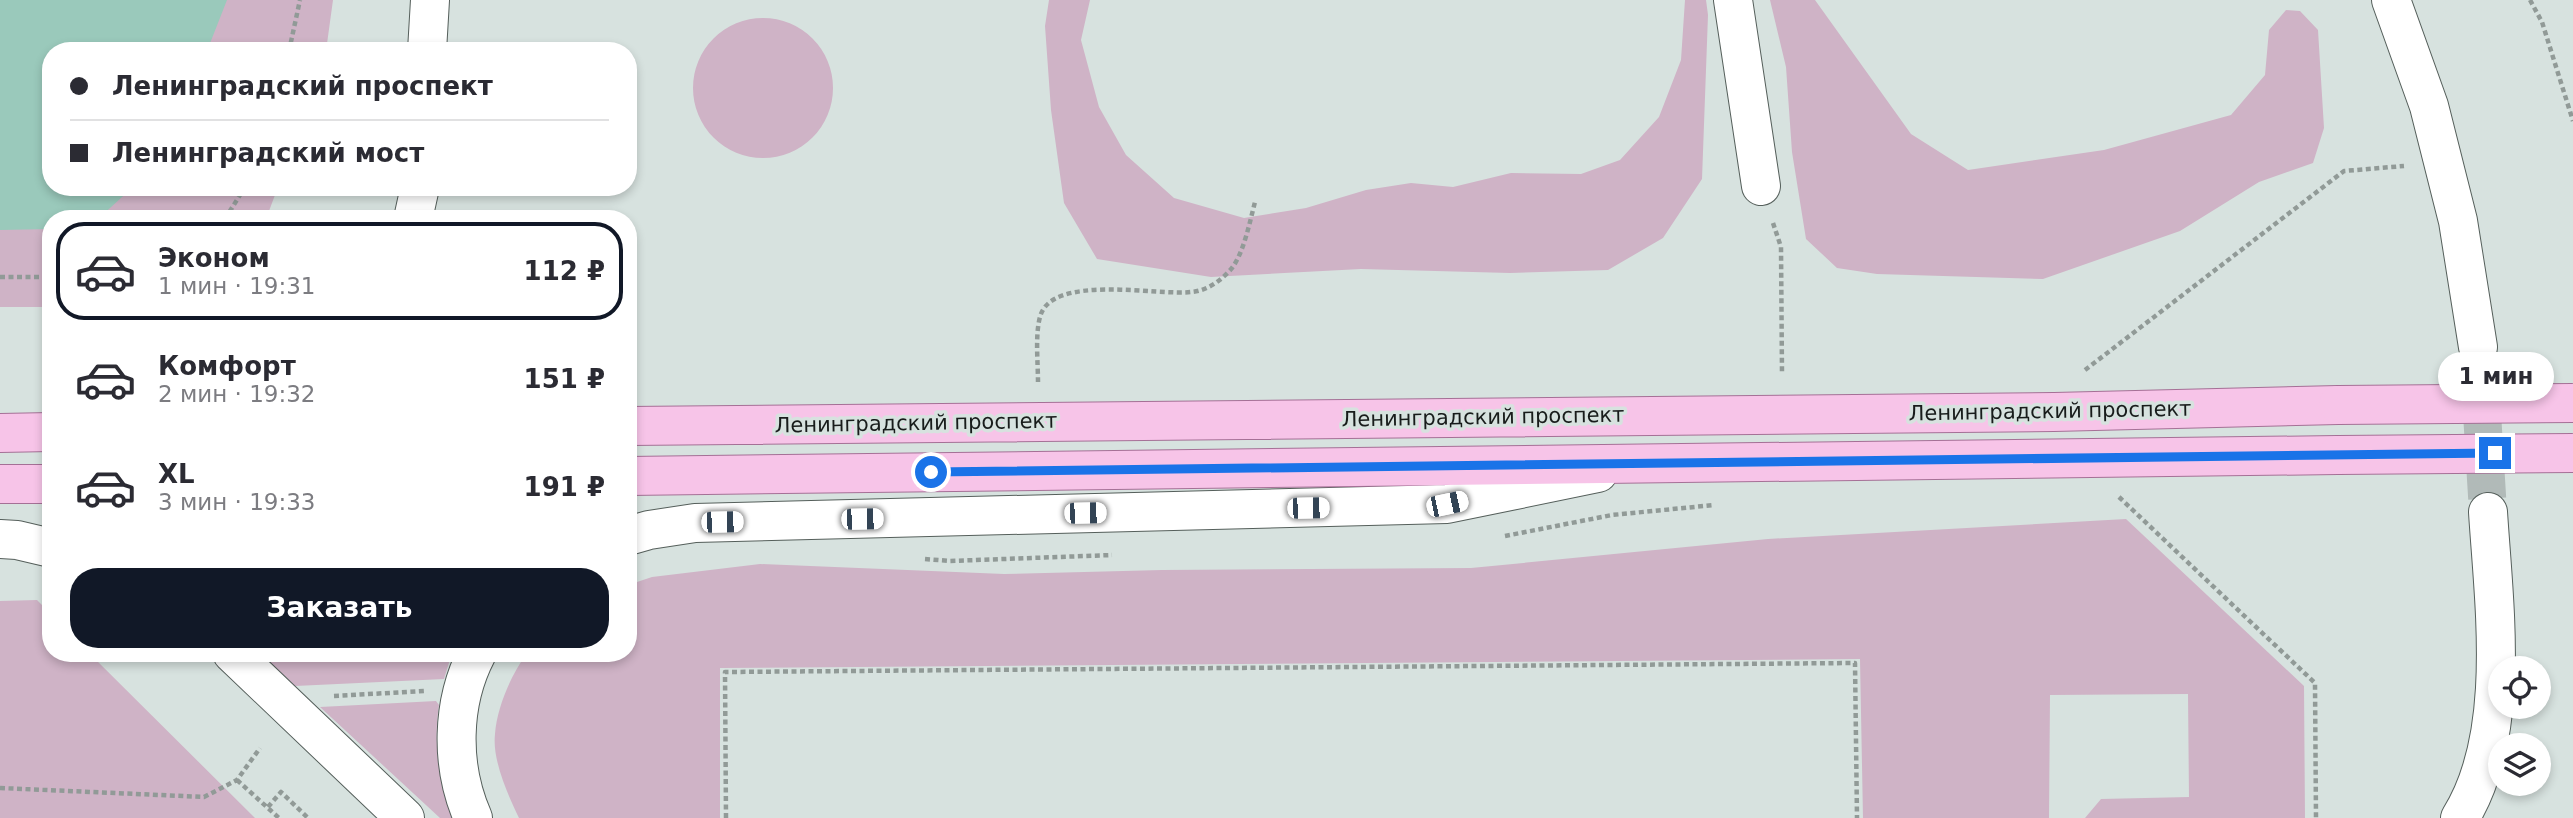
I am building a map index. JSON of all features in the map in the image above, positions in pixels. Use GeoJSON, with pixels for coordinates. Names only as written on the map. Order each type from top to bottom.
{"type":"FeatureCollection","features":[{"type":"Feature","properties":{"kind":"main road","name":"Ленинградский проспект"},"geometry":{"type":"LineString","coordinates":[[637,426],[2040,412],[2573,403]]}},
{"type":"Feature","properties":{"kind":"main road"},"geometry":{"type":"LineString","coordinates":[[0,433],[42,432]]}},
{"type":"Feature","properties":{"kind":"main road"},"geometry":{"type":"LineString","coordinates":[[637,476],[2573,453]]}},
{"type":"Feature","properties":{"kind":"main road"},"geometry":{"type":"LineString","coordinates":[[0,484],[42,484]]}},
{"type":"Feature","properties":{"kind":"street"},"geometry":{"type":"LineString","coordinates":[[428,42],[430,0]]}},
{"type":"Feature","properties":{"kind":"street"},"geometry":{"type":"LineString","coordinates":[[1733,0],[1761,186]]}},
{"type":"Feature","properties":{"kind":"street"},"geometry":{"type":"LineString","coordinates":[[2391,0],[2429,106],[2458,221],[2478,347]]}},
{"type":"Feature","properties":{"kind":"street"},"geometry":{"type":"LineString","coordinates":[[637,533],[695,523],[1447,504],[1646,463]]}},
{"type":"Feature","properties":{"kind":"street"},"geometry":{"type":"LineString","coordinates":[[2460,818],[2485,756],[2495,698],[2495,629],[2488,512]]}},
{"type":"Feature","properties":{"kind":"street"},"geometry":{"type":"LineString","coordinates":[[0,539],[42,546]]}},
{"type":"Feature","properties":{"kind":"street"},"geometry":{"type":"LineString","coordinates":[[241,662],[405,818]]}},
{"type":"Feature","properties":{"kind":"street"},"geometry":{"type":"LineString","coordinates":[[472,662],[467,671],[457,712],[460,780],[472,818]]}},
{"type":"Feature","properties":{"kind":"path"},"geometry":{"type":"LineString","coordinates":[[291,42],[300,0]]}},
{"type":"Feature","properties":{"kind":"path"},"geometry":{"type":"LineString","coordinates":[[2530,0],[2542,22],[2573,121]]}},
{"type":"Feature","properties":{"kind":"path"},"geometry":{"type":"LineString","coordinates":[[2085,370],[2343,172],[2415,165]]}},
{"type":"Feature","properties":{"kind":"path"},"geometry":{"type":"LineString","coordinates":[[1038,382],[1040,316],[1049,304],[1063,295],[1085,290],[1193,292],[1213,285],[1233,267],[1248,230],[1255,202]]}},
{"type":"Feature","properties":{"kind":"path"},"geometry":{"type":"LineString","coordinates":[[1781,247],[1782,374]]}},
{"type":"Feature","properties":{"kind":"path"},"geometry":{"type":"LineString","coordinates":[[0,277],[42,277]]}},
{"type":"Feature","properties":{"kind":"path"},"geometry":{"type":"LineString","coordinates":[[2115,492],[2315,683],[2316,818]]}},
{"type":"Feature","properties":{"kind":"path"},"geometry":{"type":"LineString","coordinates":[[726,818],[725,672],[1856,663],[1857,818]]}},
{"type":"Feature","properties":{"kind":"path"},"geometry":{"type":"LineString","coordinates":[[322,697],[425,691]]}},
{"type":"Feature","properties":{"kind":"path"},"geometry":{"type":"LineString","coordinates":[[0,788],[204,797],[237,780],[260,748]]}},
{"type":"Feature","properties":{"kind":"path"},"geometry":{"type":"LineString","coordinates":[[237,780],[279,818]]}},
{"type":"Feature","properties":{"kind":"path"},"geometry":{"type":"LineString","coordinates":[[268,807],[281,792],[308,818]]}},
{"type":"Feature","properties":{"kind":"shaded area"},"geometry":{"type":"Polygon","coordinates":[[[0,0],[333,0],[327,42],[42,42],[42,196],[275,196],[269,210],[42,210],[42,307],[0,307],[0,0]]]}},
{"type":"Feature","properties":{"kind":"shaded area"},"geometry":{"type":"Polygon","coordinates":[[[0,0],[227,0],[211,42],[42,42],[42,196],[123,196],[108,210],[42,210],[42,229],[0,230],[0,0]]]}},
{"type":"Feature","properties":{"kind":"shaded area"},"geometry":{"type":"Polygon","coordinates":[[[1049,0],[1090,0],[1081,40],[1099,107],[1126,155],[1174,198],[1244,218],[1306,208],[1366,190],[1411,183],[1453,187],[1511,173],[1581,174],[1620,160],[1659,117],[1681,60],[1685,0],[1706,0],[1708,15],[1702,179],[1663,238],[1608,270],[1510,273],[1361,269],[1211,277],[1097,259],[1064,203],[1051,110],[1045,26],[1049,0]]]}},
{"type":"Feature","properties":{"kind":"shaded area"},"geometry":{"type":"Polygon","coordinates":[[[1770,0],[1815,0],[1911,134],[1968,170],[2104,150],[2231,115],[2265,75],[2269,30],[2286,10],[2300,11],[2318,30],[2324,128],[2313,163],[2259,182],[2180,231],[2043,279],[1877,274],[1837,268],[1806,239],[1792,152],[1786,67],[1770,0]]]}},
{"type":"Feature","properties":{"kind":"shaded area"},"geometry":{"type":"Polygon","coordinates":[[[763,18],[790,23],[812,39],[828,61],[833,88],[828,115],[812,137],[790,153],[763,158],[736,153],[714,137],[698,115],[693,88],[698,61],[714,39],[736,23],[763,18]]]}},
{"type":"Feature","properties":{"kind":"shaded area"},"geometry":{"type":"Polygon","coordinates":[[[2126,519],[2304,686],[2305,818],[2085,818],[2101,799],[2189,797],[2188,694],[2050,695],[2049,818],[1863,818],[1860,659],[720,668],[720,818],[519,818],[496,755],[496,724],[502,702],[522,662],[637,662],[637,582],[652,577],[760,564],[1004,574],[1471,568],[1768,539],[2126,519]]]}},
{"type":"Feature","properties":{"kind":"shaded area"},"geometry":{"type":"Polygon","coordinates":[[[37,600],[42,605],[42,662],[98,662],[255,818],[0,818],[0,601],[37,600]]]}},
{"type":"Feature","properties":{"kind":"shaded area"},"geometry":{"type":"Polygon","coordinates":[[[269,662],[449,662],[444,679],[295,686],[269,662]]]}},
{"type":"Feature","properties":{"kind":"shaded area"},"geometry":{"type":"Polygon","coordinates":[[[436,701],[439,705],[438,762],[452,818],[440,818],[320,707],[436,701]]]}},
{"type":"Feature","properties":{"kind":"tunnel"},"geometry":{"type":"LineString","coordinates":[[2478,347],[2488,512]]}},
{"type":"Feature","properties":{"kind":"route"},"geometry":{"type":"LineString","coordinates":[[931,472],[2495,453]]}}]}
